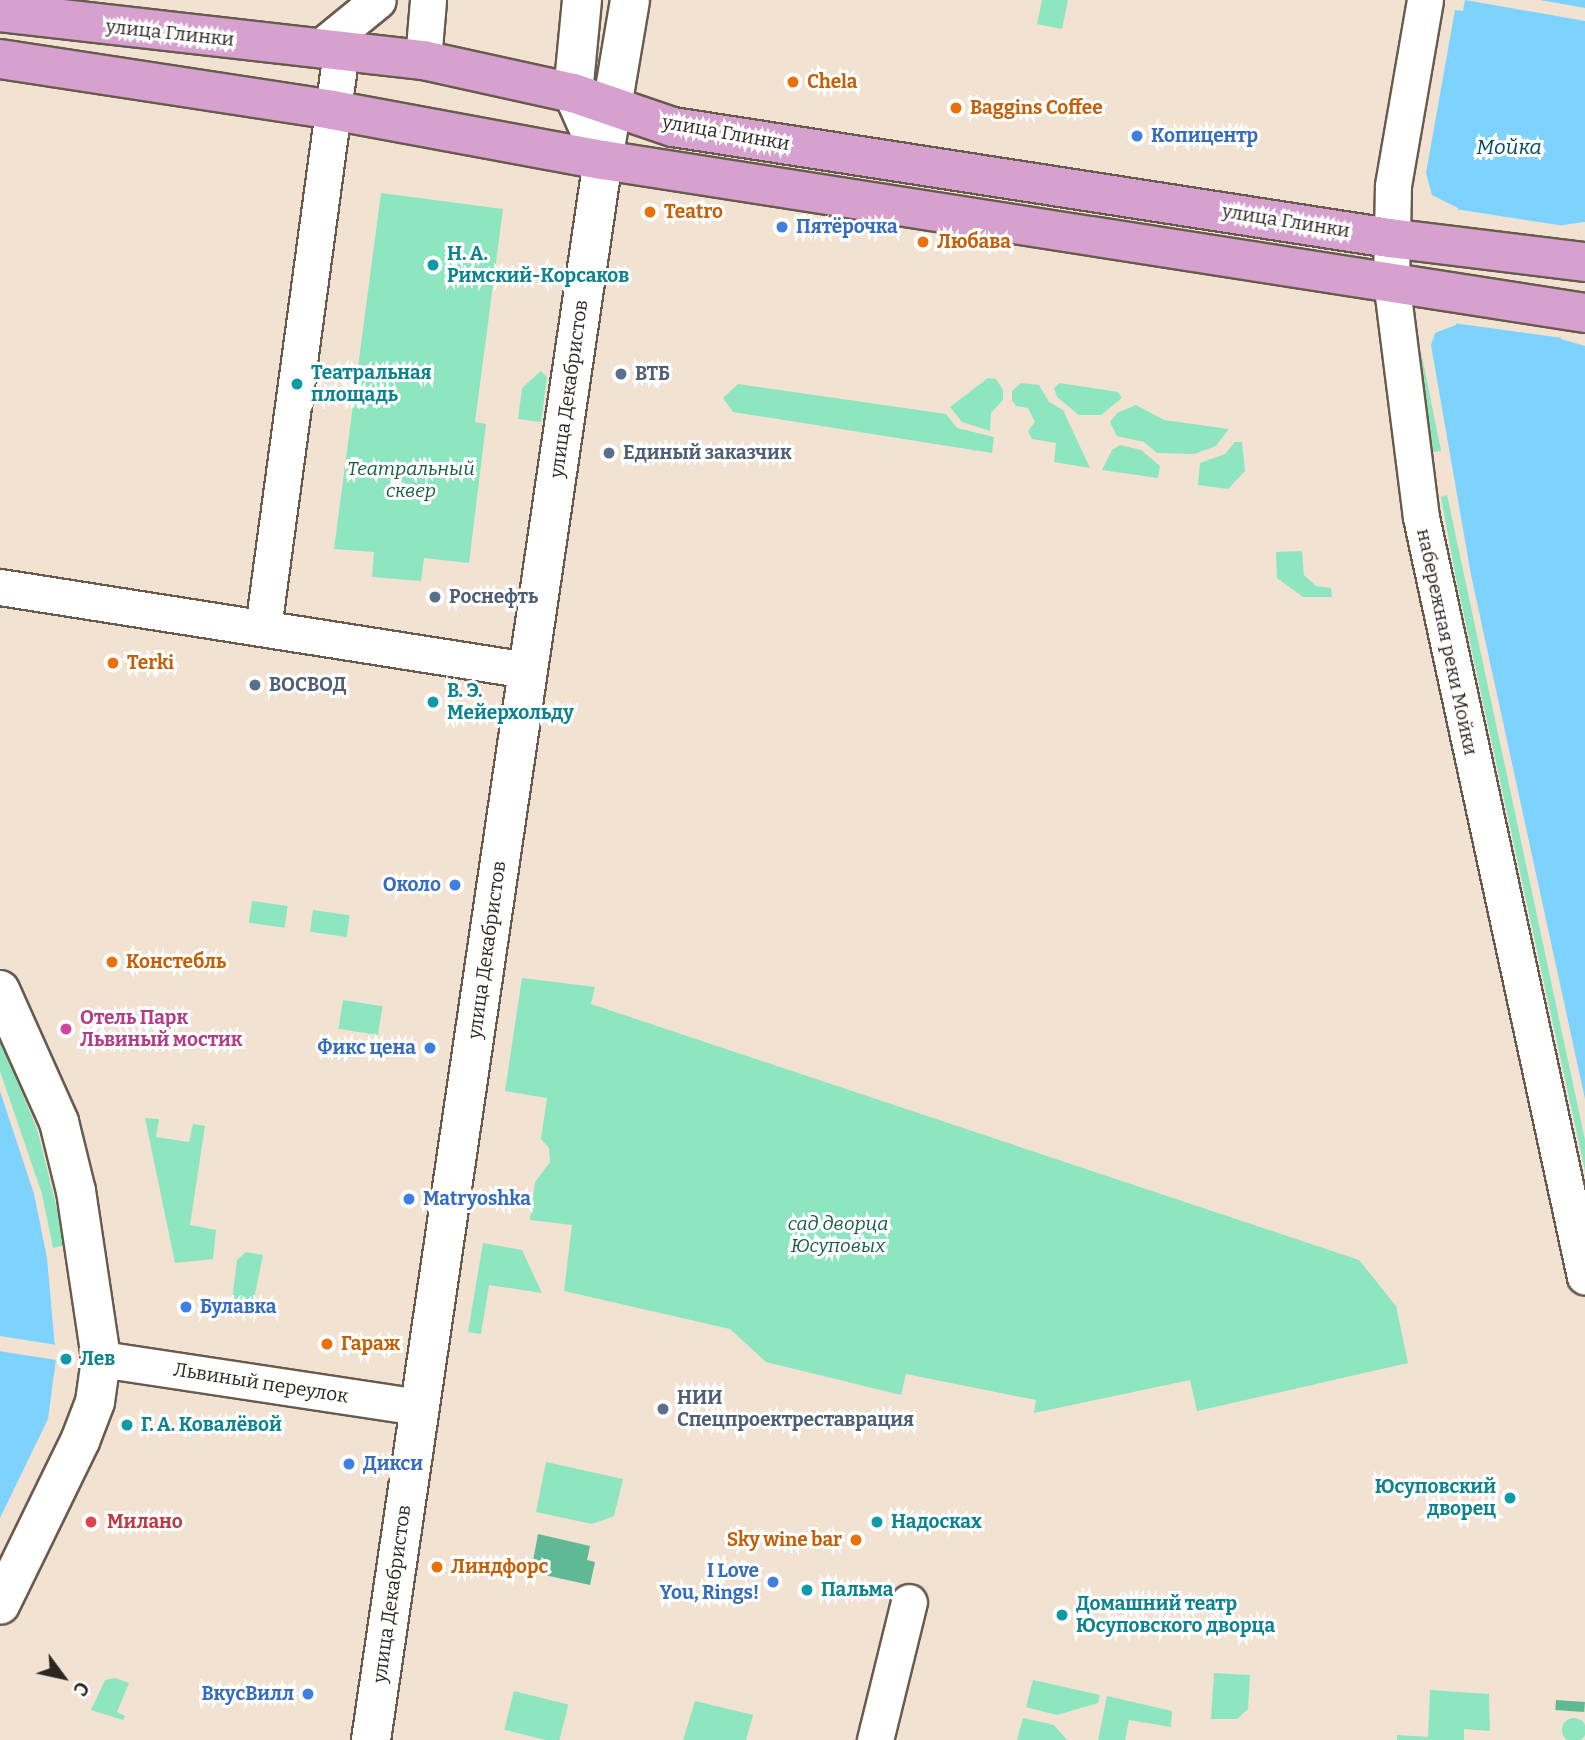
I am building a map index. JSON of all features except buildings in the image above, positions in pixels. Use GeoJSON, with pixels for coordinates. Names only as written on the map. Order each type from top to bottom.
{"type":"FeatureCollection","features":[{"type":"Feature","properties":{"kind":"main road"},"geometry":{"type":"LineString","coordinates":[[583,0],[573,93],[603,160]]}},
{"type":"Feature","properties":{"kind":"main road","name":"улица Декабристов"},"geometry":{"type":"LineString","coordinates":[[371,1740],[527,670],[603,160],[615,107],[630,0]]}},
{"type":"Feature","properties":{"kind":"main road","name":"улица Глинки"},"geometry":{"type":"LineString","coordinates":[[0,12],[423,60],[573,93],[673,127],[1389,238],[1575,262]]}},
{"type":"Feature","properties":{"kind":"main road"},"geometry":{"type":"LineString","coordinates":[[0,59],[332,110],[603,160],[1454,289],[1574,310]]}},
{"type":"Feature","properties":{"kind":"main road"},"geometry":{"type":"LineString","coordinates":[[0,990],[60,1122],[76,1191],[102,1359],[95,1402],[80,1441],[0,1605]]}},
{"type":"Feature","properties":{"kind":"street"},"geometry":{"type":"LineString","coordinates":[[263,628],[332,110],[330,50],[378,0]]}},
{"type":"Feature","properties":{"kind":"street"},"geometry":{"type":"LineString","coordinates":[[423,60],[428,0]]}},
{"type":"Feature","properties":{"kind":"street","name":"набережная реки Мойки"},"geometry":{"type":"LineString","coordinates":[[1425,0],[1395,175],[1389,238],[1391,280],[1421,517],[1585,1276]]}},
{"type":"Feature","properties":{"kind":"street"},"geometry":{"type":"LineString","coordinates":[[0,587],[527,670]]}},
{"type":"Feature","properties":{"kind":"street","name":"Львиный переулок"},"geometry":{"type":"LineString","coordinates":[[102,1359],[420,1407]]}},
{"type":"Feature","properties":{"kind":"street"},"geometry":{"type":"LineString","coordinates":[[875,1740],[909,1602]]}},
{"type":"Feature","properties":{"kind":"green space"},"geometry":{"type":"Polygon","coordinates":[[[1042,0],[1068,0],[1062,29],[1037,24],[1042,0]]]}},
{"type":"Feature","properties":{"kind":"green space","name":"Театральный сквер"},"geometry":{"type":"Polygon","coordinates":[[[381,193],[503,209],[475,422],[486,424],[469,563],[424,558],[421,581],[372,577],[374,552],[334,549],[381,193]]]}},
{"type":"Feature","properties":{"kind":"green space"},"geometry":{"type":"Polygon","coordinates":[[[1421,351],[1441,451],[1433,452],[1421,351]]]}},
{"type":"Feature","properties":{"kind":"green space"},"geometry":{"type":"Polygon","coordinates":[[[541,371],[547,377],[541,422],[518,419],[522,388],[541,371]]]}},
{"type":"Feature","properties":{"kind":"green space"},"geometry":{"type":"Polygon","coordinates":[[[988,378],[996,379],[1003,390],[1003,400],[991,413],[990,431],[962,422],[950,407],[988,378]]]}},
{"type":"Feature","properties":{"kind":"green space"},"geometry":{"type":"Polygon","coordinates":[[[1021,383],[1039,385],[1049,402],[1063,410],[1090,468],[1054,462],[1056,443],[1032,439],[1028,431],[1035,422],[1028,408],[1016,406],[1012,400],[1012,391],[1021,383]]]}},
{"type":"Feature","properties":{"kind":"green space"},"geometry":{"type":"Polygon","coordinates":[[[1060,383],[1118,392],[1122,398],[1101,415],[1079,415],[1057,397],[1054,388],[1060,383]]]}},
{"type":"Feature","properties":{"kind":"green space"},"geometry":{"type":"Polygon","coordinates":[[[738,384],[946,414],[957,428],[994,437],[992,453],[733,412],[723,398],[738,384]]]}},
{"type":"Feature","properties":{"kind":"green space"},"geometry":{"type":"Polygon","coordinates":[[[1136,405],[1164,420],[1229,429],[1216,446],[1194,454],[1157,453],[1144,442],[1117,436],[1110,422],[1117,413],[1136,405]]]}},
{"type":"Feature","properties":{"kind":"green space"},"geometry":{"type":"Polygon","coordinates":[[[1235,442],[1242,442],[1245,471],[1228,489],[1198,485],[1200,463],[1225,454],[1235,442]]]}},
{"type":"Feature","properties":{"kind":"green space"},"geometry":{"type":"Polygon","coordinates":[[[1120,445],[1141,450],[1160,466],[1158,478],[1102,470],[1112,450],[1120,445]]]}},
{"type":"Feature","properties":{"kind":"green space"},"geometry":{"type":"Polygon","coordinates":[[[1447,495],[1585,1140],[1585,1171],[1456,578],[1441,497],[1447,495]]]}},
{"type":"Feature","properties":{"kind":"green space"},"geometry":{"type":"Polygon","coordinates":[[[1302,551],[1304,575],[1316,586],[1331,588],[1332,597],[1303,597],[1277,578],[1276,552],[1302,551]]]}},
{"type":"Feature","properties":{"kind":"green space"},"geometry":{"type":"Polygon","coordinates":[[[252,901],[288,906],[285,928],[249,923],[252,901]]]}},
{"type":"Feature","properties":{"kind":"green space"},"geometry":{"type":"Polygon","coordinates":[[[313,910],[350,915],[347,937],[310,932],[313,910]]]}},
{"type":"Feature","properties":{"kind":"green space","name":"сад дворца Юсуповых"},"geometry":{"type":"Polygon","coordinates":[[[522,978],[595,987],[591,1004],[1359,1260],[1396,1306],[1408,1363],[1197,1411],[1190,1380],[1034,1413],[1036,1400],[906,1374],[901,1395],[766,1362],[730,1329],[564,1291],[572,1225],[530,1220],[535,1182],[550,1162],[549,1148],[541,1139],[547,1098],[505,1091],[522,978]]]}},
{"type":"Feature","properties":{"kind":"green space"},"geometry":{"type":"Polygon","coordinates":[[[343,1000],[383,1006],[378,1035],[338,1029],[343,1000]]]}},
{"type":"Feature","properties":{"kind":"green space"},"geometry":{"type":"Polygon","coordinates":[[[0,1040],[37,1129],[66,1245],[53,1248],[42,1194],[0,1071],[0,1040]]]}},
{"type":"Feature","properties":{"kind":"green space"},"geometry":{"type":"Polygon","coordinates":[[[145,1118],[159,1119],[156,1137],[189,1142],[193,1124],[205,1126],[190,1225],[216,1230],[213,1259],[175,1263],[145,1118]]]}},
{"type":"Feature","properties":{"kind":"green space"},"geometry":{"type":"Polygon","coordinates":[[[483,1243],[522,1250],[542,1293],[489,1285],[481,1334],[468,1332],[483,1243]]]}},
{"type":"Feature","properties":{"kind":"green space"},"geometry":{"type":"Polygon","coordinates":[[[246,1252],[263,1255],[253,1304],[232,1301],[237,1260],[246,1252]]]}},
{"type":"Feature","properties":{"kind":"green space"},"geometry":{"type":"Polygon","coordinates":[[[546,1462],[623,1479],[614,1516],[592,1524],[536,1512],[546,1462]]]}},
{"type":"Feature","properties":{"kind":"green space"},"geometry":{"type":"Polygon","coordinates":[[[538,1534],[590,1546],[587,1560],[595,1562],[590,1585],[531,1572],[538,1534]]]}},
{"type":"Feature","properties":{"kind":"green space"},"geometry":{"type":"Polygon","coordinates":[[[1214,1673],[1250,1675],[1248,1709],[1237,1719],[1211,1719],[1214,1673]]]}},
{"type":"Feature","properties":{"kind":"green space"},"geometry":{"type":"Polygon","coordinates":[[[115,1678],[129,1683],[117,1712],[125,1716],[123,1720],[91,1710],[105,1680],[115,1678]]]}},
{"type":"Feature","properties":{"kind":"green space"},"geometry":{"type":"Polygon","coordinates":[[[1033,1680],[1100,1695],[1098,1703],[1057,1715],[1026,1707],[1033,1680]]]}},
{"type":"Feature","properties":{"kind":"green space"},"geometry":{"type":"Polygon","coordinates":[[[1430,1690],[1489,1694],[1490,1731],[1464,1729],[1464,1740],[1397,1740],[1397,1735],[1428,1737],[1430,1690]]]}},
{"type":"Feature","properties":{"kind":"green space"},"geometry":{"type":"Polygon","coordinates":[[[514,1691],[568,1705],[559,1740],[545,1740],[504,1730],[514,1691]]]}},
{"type":"Feature","properties":{"kind":"green space"},"geometry":{"type":"Polygon","coordinates":[[[1107,1696],[1172,1711],[1171,1727],[1129,1720],[1125,1740],[1098,1740],[1107,1696]]]}},
{"type":"Feature","properties":{"kind":"green space"},"geometry":{"type":"Polygon","coordinates":[[[1556,1700],[1585,1702],[1584,1712],[1555,1710],[1556,1700]]]}},
{"type":"Feature","properties":{"kind":"green space"},"geometry":{"type":"Polygon","coordinates":[[[695,1701],[753,1715],[746,1740],[683,1740],[695,1701]]]}},
{"type":"Feature","properties":{"kind":"green space"},"geometry":{"type":"Polygon","coordinates":[[[1023,1718],[1054,1725],[1067,1740],[1017,1740],[1023,1718]]]}},
{"type":"Feature","properties":{"kind":"green space"},"geometry":{"type":"Polygon","coordinates":[[[1574,1718],[1582,1722],[1586,1730],[1582,1738],[1574,1742],[1566,1738],[1562,1730],[1566,1722],[1574,1718]]]}},
{"type":"Feature","properties":{"kind":"water","name":"Мойка"},"geometry":{"type":"Polygon","coordinates":[[[1465,0],[1585,0],[1585,222],[1563,225],[1561,339],[1585,346],[1585,1099],[1471,575],[1431,345],[1435,333],[1456,325],[1458,208],[1432,195],[1426,173],[1455,10],[1463,11],[1465,0]]]}},
{"type":"Feature","properties":{"kind":"water"},"geometry":{"type":"Polygon","coordinates":[[[0,1091],[34,1194],[47,1258],[56,1359],[48,1419],[0,1518],[0,1091]]]}},
{"type":"Feature","properties":{"kind":"pier"},"geometry":{"type":"Polygon","coordinates":[[[1465,0],[1540,0],[1585,8],[1585,21],[1465,0]]]}},
{"type":"Feature","properties":{"kind":"pier"},"geometry":{"type":"Polygon","coordinates":[[[1455,209],[1565,226],[1563,338],[1453,323],[1455,209]]]}},
{"type":"Feature","properties":{"kind":"pier"},"geometry":{"type":"Polygon","coordinates":[[[0,1336],[60,1346],[58,1360],[0,1351],[0,1336]]]}},
{"type":"Feature","properties":{"kind":"place","name":"Chela"},"geometry":{"type":"Point","coordinates":[793,82]}},
{"type":"Feature","properties":{"kind":"place","name":"Baggins Coffee"},"geometry":{"type":"Point","coordinates":[956,108]}},
{"type":"Feature","properties":{"kind":"place","name":"Копицентр"},"geometry":{"type":"Point","coordinates":[1137,136]}},
{"type":"Feature","properties":{"kind":"place","name":"Teatro"},"geometry":{"type":"Point","coordinates":[650,212]}},
{"type":"Feature","properties":{"kind":"place","name":"Пятёрочка"},"geometry":{"type":"Point","coordinates":[782,227]}},
{"type":"Feature","properties":{"kind":"place","name":"Любава"},"geometry":{"type":"Point","coordinates":[923,242]}},
{"type":"Feature","properties":{"kind":"place","name":"Н. А. Римский-Корсаков"},"geometry":{"type":"Point","coordinates":[433,265]}},
{"type":"Feature","properties":{"kind":"place","name":"ВТБ"},"geometry":{"type":"Point","coordinates":[621,374]}},
{"type":"Feature","properties":{"kind":"place","name":"Театральная площадь"},"geometry":{"type":"Point","coordinates":[297,384]}},
{"type":"Feature","properties":{"kind":"place","name":"Единый заказчик"},"geometry":{"type":"Point","coordinates":[609,453]}},
{"type":"Feature","properties":{"kind":"place","name":"Роснефть"},"geometry":{"type":"Point","coordinates":[435,597]}},
{"type":"Feature","properties":{"kind":"place","name":"Terki"},"geometry":{"type":"Point","coordinates":[113,663]}},
{"type":"Feature","properties":{"kind":"place","name":"ВОСВОД"},"geometry":{"type":"Point","coordinates":[255,685]}},
{"type":"Feature","properties":{"kind":"place","name":"В. Э. Мейерхольду"},"geometry":{"type":"Point","coordinates":[433,702]}},
{"type":"Feature","properties":{"kind":"place","name":"Около"},"geometry":{"type":"Point","coordinates":[455,885]}},
{"type":"Feature","properties":{"kind":"place","name":"Констебль"},"geometry":{"type":"Point","coordinates":[112,962]}},
{"type":"Feature","properties":{"kind":"place","name":"Отель Парк Львиный мостик"},"geometry":{"type":"Point","coordinates":[66,1029]}},
{"type":"Feature","properties":{"kind":"place","name":"Фикс цена"},"geometry":{"type":"Point","coordinates":[430,1048]}},
{"type":"Feature","properties":{"kind":"place","name":"Matryoshka"},"geometry":{"type":"Point","coordinates":[409,1199]}},
{"type":"Feature","properties":{"kind":"place","name":"Булавка"},"geometry":{"type":"Point","coordinates":[186,1307]}},
{"type":"Feature","properties":{"kind":"place","name":"Гараж"},"geometry":{"type":"Point","coordinates":[327,1344]}},
{"type":"Feature","properties":{"kind":"place","name":"Лев"},"geometry":{"type":"Point","coordinates":[66,1359]}},
{"type":"Feature","properties":{"kind":"place","name":"НИИ Спецпроектреставрация"},"geometry":{"type":"Point","coordinates":[663,1409]}},
{"type":"Feature","properties":{"kind":"place","name":"Г. А. Ковалёвой"},"geometry":{"type":"Point","coordinates":[127,1425]}},
{"type":"Feature","properties":{"kind":"place","name":"Дикси"},"geometry":{"type":"Point","coordinates":[349,1464]}},
{"type":"Feature","properties":{"kind":"place","name":"Юсуповский дворец"},"geometry":{"type":"Point","coordinates":[1510,1498]}},
{"type":"Feature","properties":{"kind":"place","name":"Милано"},"geometry":{"type":"Point","coordinates":[91,1522]}},
{"type":"Feature","properties":{"kind":"place","name":"Надосках"},"geometry":{"type":"Point","coordinates":[877,1522]}},
{"type":"Feature","properties":{"kind":"place","name":"Sky wine bar"},"geometry":{"type":"Point","coordinates":[856,1540]}},
{"type":"Feature","properties":{"kind":"place","name":"Линдфорс"},"geometry":{"type":"Point","coordinates":[437,1567]}},
{"type":"Feature","properties":{"kind":"place","name":"I Love You, Rings!"},"geometry":{"type":"Point","coordinates":[773,1582]}},
{"type":"Feature","properties":{"kind":"place","name":"Пальма"},"geometry":{"type":"Point","coordinates":[807,1590]}},
{"type":"Feature","properties":{"kind":"place","name":"Домашний театр Юсуповского дворца"},"geometry":{"type":"Point","coordinates":[1062,1615]}},
{"type":"Feature","properties":{"kind":"place","name":"ВкусВилл"},"geometry":{"type":"Point","coordinates":[308,1694]}}]}
